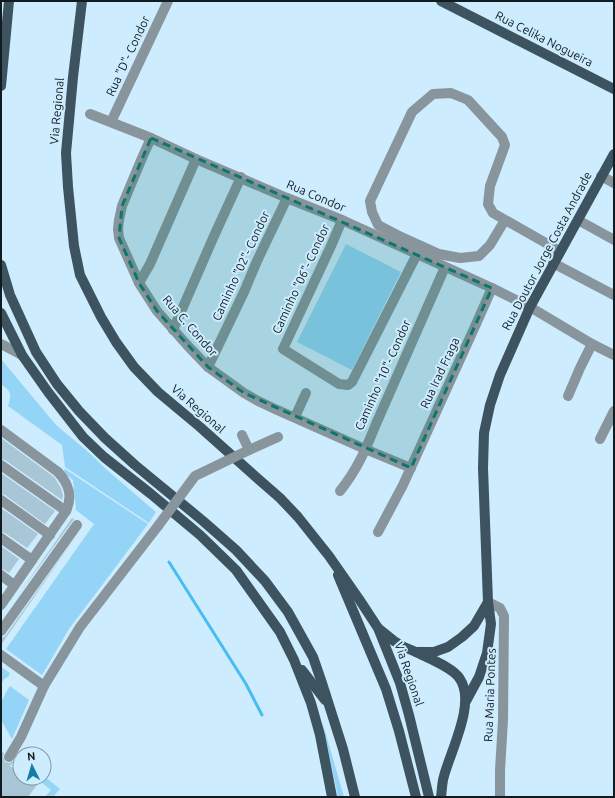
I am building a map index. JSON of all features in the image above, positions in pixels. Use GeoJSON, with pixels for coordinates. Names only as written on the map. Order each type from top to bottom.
{"type":"FeatureCollection","features":[{"type":"Feature","properties":{"kind":"main road"},"geometry":{"type":"LineString","coordinates":[[1,86],[9,1]]}},
{"type":"Feature","properties":{"kind":"main road","name":"Via Regional"},"geometry":{"type":"LineString","coordinates":[[82,1],[66,153],[74,246],[80,275],[101,317],[116,342],[134,367],[158,392],[280,498],[298,517],[329,556],[378,628],[400,683],[410,715],[429,797]]}},
{"type":"Feature","properties":{"kind":"main road","name":"Rua Celika Nogueira"},"geometry":{"type":"LineString","coordinates":[[441,1],[614,89]]}},
{"type":"Feature","properties":{"kind":"main road","name":"Rua Doutor Jorge Costa Andrade"},"geometry":{"type":"LineString","coordinates":[[466,702],[479,677],[487,653],[491,624],[488,602],[483,468],[484,433],[490,405],[500,375],[530,307],[614,154]]}},
{"type":"Feature","properties":{"kind":"main road"},"geometry":{"type":"LineString","coordinates":[[1,265],[10,295],[36,352],[57,384],[79,411],[105,438],[135,465],[236,550],[265,581],[288,612],[312,657],[330,706],[355,797]]}},
{"type":"Feature","properties":{"kind":"main road"},"geometry":{"type":"LineString","coordinates":[[1,313],[22,354],[48,392],[83,436],[104,457],[200,535],[236,570],[280,632],[294,660],[311,703],[320,735],[332,797]]}},
{"type":"Feature","properties":{"kind":"main road"},"geometry":{"type":"LineString","coordinates":[[329,556],[386,689],[399,731],[416,797]]}},
{"type":"Feature","properties":{"kind":"main road"},"geometry":{"type":"LineString","coordinates":[[416,652],[434,652],[448,647],[474,626],[488,602]]}},
{"type":"Feature","properties":{"kind":"main road"},"geometry":{"type":"LineString","coordinates":[[378,628],[404,647],[453,671],[465,688],[466,702],[463,719],[443,777],[441,797]]}},
{"type":"Feature","properties":{"kind":"main road"},"geometry":{"type":"LineString","coordinates":[[294,660],[330,706]]}},
{"type":"Feature","properties":{"kind":"street","name":"Rua \"D\"- Condor"},"geometry":{"type":"LineString","coordinates":[[111,122],[168,1]]}},
{"type":"Feature","properties":{"kind":"street"},"geometry":{"type":"LineString","coordinates":[[505,220],[490,245],[479,256],[460,258],[439,254],[378,225],[372,212],[370,201],[412,112],[433,94],[451,93],[468,100],[502,137],[505,145],[490,186],[488,204],[493,213],[560,251]]}},
{"type":"Feature","properties":{"kind":"street","name":"Rua Condor"},"geometry":{"type":"LineString","coordinates":[[90,114],[151,138],[196,159],[342,220],[492,288],[530,307],[592,344],[614,355]]}},
{"type":"Feature","properties":{"kind":"street","name":"Rua C. Condor"},"geometry":{"type":"LineString","coordinates":[[151,138],[122,206],[118,229],[119,238],[139,283],[157,311],[187,346],[208,367],[258,401],[365,450],[411,468]]}},
{"type":"Feature","properties":{"kind":"street"},"geometry":{"type":"LineString","coordinates":[[139,283],[150,264],[196,159]]}},
{"type":"Feature","properties":{"kind":"street"},"geometry":{"type":"LineString","coordinates":[[601,176],[614,183]]}},
{"type":"Feature","properties":{"kind":"street"},"geometry":{"type":"LineString","coordinates":[[173,330],[241,178]]}},
{"type":"Feature","properties":{"kind":"street","name":"Caminho \"02\"- Condor"},"geometry":{"type":"LineString","coordinates":[[208,367],[287,198]]}},
{"type":"Feature","properties":{"kind":"street","name":"Caminho \"06\"- Condor"},"geometry":{"type":"LineString","coordinates":[[342,220],[283,348],[338,384],[348,385],[352,382],[417,254]]}},
{"type":"Feature","properties":{"kind":"street"},"geometry":{"type":"LineString","coordinates":[[578,220],[614,240]]}},
{"type":"Feature","properties":{"kind":"street"},"geometry":{"type":"LineString","coordinates":[[554,263],[614,296]]}},
{"type":"Feature","properties":{"kind":"street","name":"Caminho \"10\"- Condor"},"geometry":{"type":"LineString","coordinates":[[340,491],[350,479],[365,450],[446,267]]}},
{"type":"Feature","properties":{"kind":"street","name":"Rua Irad Fraga"},"geometry":{"type":"LineString","coordinates":[[378,532],[411,468],[492,288]]}},
{"type":"Feature","properties":{"kind":"street"},"geometry":{"type":"LineString","coordinates":[[1,344],[22,354]]}},
{"type":"Feature","properties":{"kind":"street"},"geometry":{"type":"LineString","coordinates":[[568,396],[592,344]]}},
{"type":"Feature","properties":{"kind":"street"},"geometry":{"type":"LineString","coordinates":[[295,417],[306,393]]}},
{"type":"Feature","properties":{"kind":"street"},"geometry":{"type":"LineString","coordinates":[[600,439],[614,411]]}},
{"type":"Feature","properties":{"kind":"street"},"geometry":{"type":"LineString","coordinates":[[1,430],[58,472],[65,480],[70,498],[66,511],[1,605]]}},
{"type":"Feature","properties":{"kind":"street"},"geometry":{"type":"LineString","coordinates":[[242,435],[249,450]]}},
{"type":"Feature","properties":{"kind":"street"},"geometry":{"type":"LineString","coordinates":[[9,757],[22,737],[44,686],[80,627],[195,476],[278,437]]}},
{"type":"Feature","properties":{"kind":"street"},"geometry":{"type":"LineString","coordinates":[[1,464],[66,511]]}},
{"type":"Feature","properties":{"kind":"street"},"geometry":{"type":"LineString","coordinates":[[1,500],[50,535]]}},
{"type":"Feature","properties":{"kind":"street"},"geometry":{"type":"LineString","coordinates":[[3,625],[77,525]]}},
{"type":"Feature","properties":{"kind":"street"},"geometry":{"type":"LineString","coordinates":[[1,538],[32,560]]}},
{"type":"Feature","properties":{"kind":"street"},"geometry":{"type":"LineString","coordinates":[[1,575],[14,585]]}},
{"type":"Feature","properties":{"kind":"street","name":"Rua Maria Pontes"},"geometry":{"type":"LineString","coordinates":[[488,602],[500,608],[504,616],[503,720],[500,797]]}},
{"type":"Feature","properties":{"kind":"street"},"geometry":{"type":"LineString","coordinates":[[1,656],[44,686]]}},
{"type":"Feature","properties":{"kind":"highlighted area"},"geometry":{"type":"Polygon","coordinates":[[[151,138],[492,288],[411,468],[244,393],[208,367],[157,311],[139,283],[119,238],[122,206],[151,138]]]}},
{"type":"Feature","properties":{"kind":"shaded area"},"geometry":{"type":"Polygon","coordinates":[[[346,244],[401,272],[352,370],[297,342],[346,244]]]}},
{"type":"Feature","properties":{"kind":"shaded area"},"geometry":{"type":"Polygon","coordinates":[[[1,359],[56,425],[156,512],[149,523],[65,467],[62,445],[8,406],[10,393],[1,384],[1,359]]]}},
{"type":"Feature","properties":{"kind":"shaded area"},"geometry":{"type":"Polygon","coordinates":[[[65,469],[148,524],[69,629],[42,675],[6,649],[94,524],[76,510],[73,480],[63,472],[65,469]]]}},
{"type":"Feature","properties":{"kind":"shaded area"},"geometry":{"type":"Polygon","coordinates":[[[1,667],[10,673],[1,685],[1,667]]]}},
{"type":"Feature","properties":{"kind":"shaded area"},"geometry":{"type":"Polygon","coordinates":[[[10,686],[29,700],[12,739],[1,720],[1,702],[10,686]]]}},
{"type":"Feature","properties":{"kind":"shaded area"},"geometry":{"type":"Polygon","coordinates":[[[322,721],[344,797],[338,797],[322,721]]]}},
{"type":"Feature","properties":{"kind":"shaded area"},"geometry":{"type":"Polygon","coordinates":[[[52,782],[60,789],[53,797],[45,797],[51,790],[46,786],[52,786],[52,782]]]}},
{"type":"Feature","properties":{"kind":"building"},"geometry":{"type":"Polygon","coordinates":[[[1,438],[54,477],[61,488],[63,496],[62,500],[5,460],[1,459],[1,438]]]}},
{"type":"Feature","properties":{"kind":"building"},"geometry":{"type":"Polygon","coordinates":[[[1,473],[55,511],[45,524],[5,495],[1,494],[1,473]]]}},
{"type":"Feature","properties":{"kind":"building"},"geometry":{"type":"Polygon","coordinates":[[[1,508],[38,534],[27,548],[5,533],[1,532],[1,508]]]}},
{"type":"Feature","properties":{"kind":"building"},"geometry":{"type":"Polygon","coordinates":[[[72,518],[74,519],[19,594],[72,518]]]}},
{"type":"Feature","properties":{"kind":"building"},"geometry":{"type":"Polygon","coordinates":[[[75,538],[1,645],[1,637],[6,635],[75,538]]]}},
{"type":"Feature","properties":{"kind":"building"},"geometry":{"type":"Polygon","coordinates":[[[1,546],[19,559],[9,573],[1,569],[1,546]]]}},
{"type":"Feature","properties":{"kind":"building"},"geometry":{"type":"Polygon","coordinates":[[[1,751],[4,753],[3,757],[5,762],[12,762],[10,766],[12,767],[12,786],[36,786],[28,797],[1,797],[1,751]]]}},
{"type":"Feature","properties":{"kind":"waterway"},"geometry":{"type":"LineString","coordinates":[[169,562],[246,684],[262,715]]}}]}
